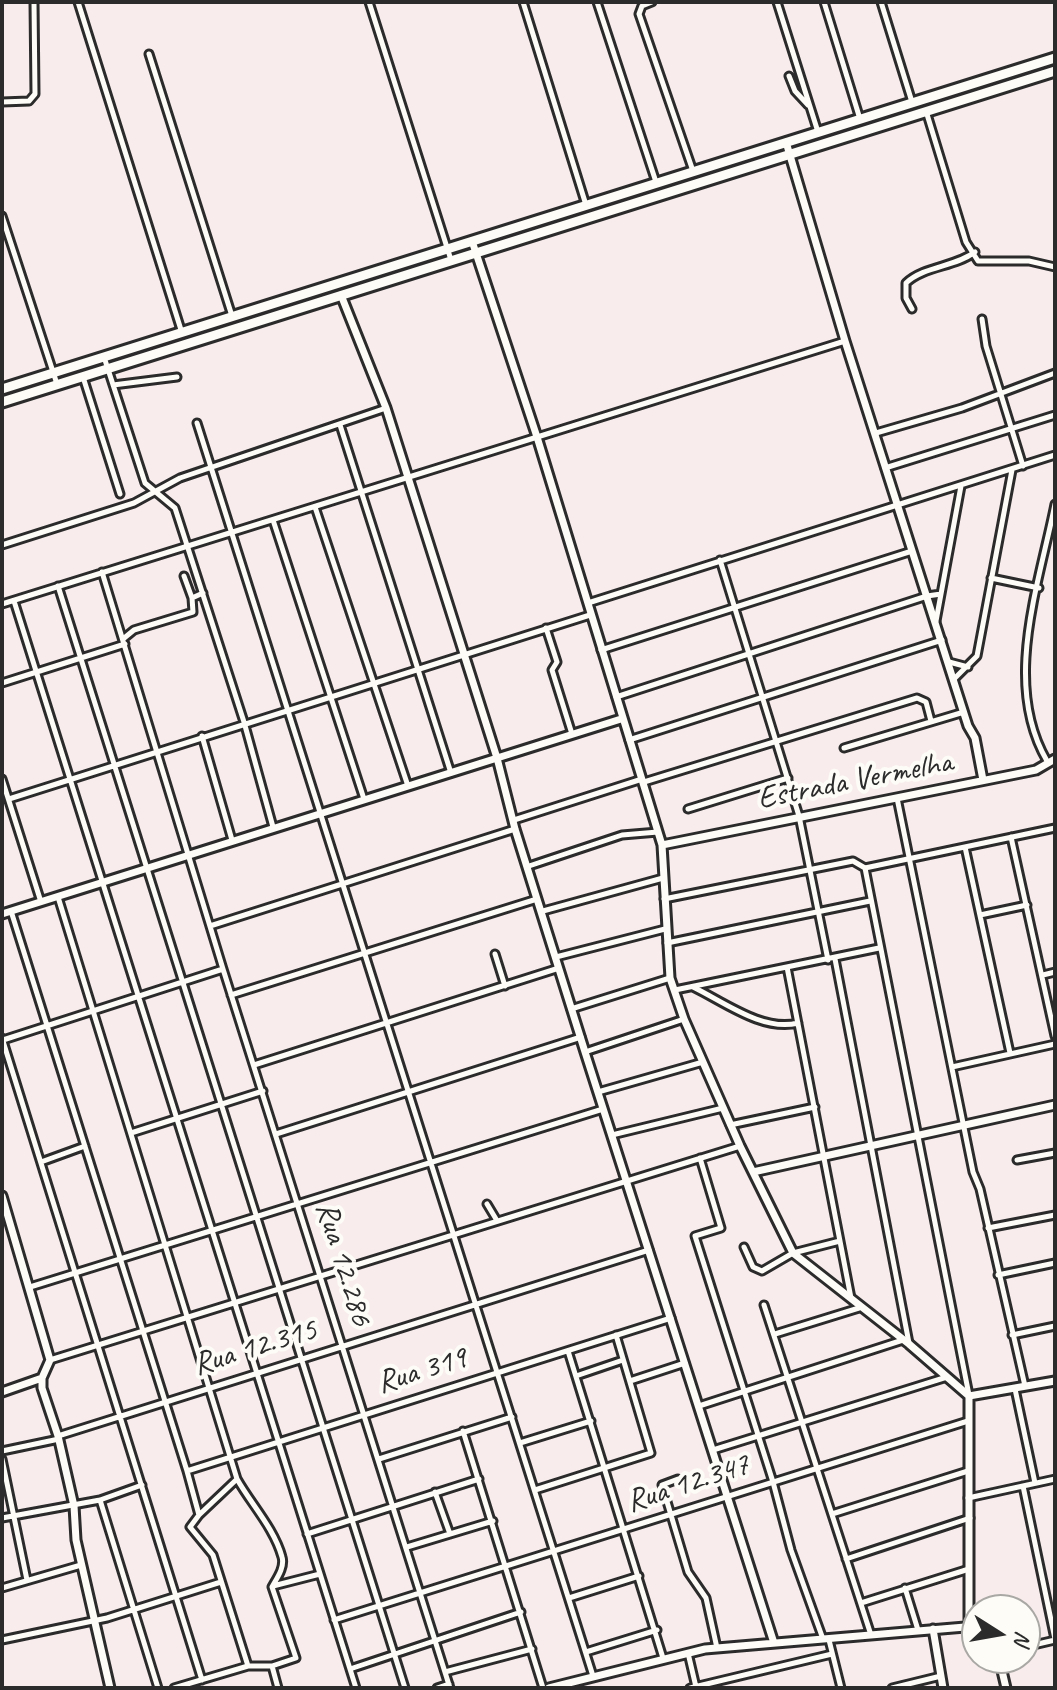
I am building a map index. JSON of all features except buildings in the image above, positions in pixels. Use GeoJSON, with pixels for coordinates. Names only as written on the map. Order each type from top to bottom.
{"type":"FeatureCollection","features":[{"type":"Feature","properties":{"kind":"highway"},"geometry":{"type":"LineString","coordinates":[[2,402],[341,295],[449,254],[472,241],[1055,58]]}},
{"type":"Feature","properties":{"kind":"highway"},"geometry":{"type":"LineString","coordinates":[[2,389],[232,317],[449,254],[476,253],[1055,71]]}},
{"type":"Feature","properties":{"kind":"street"},"geometry":{"type":"LineString","coordinates":[[2,102],[29,101],[35,94],[34,2]]}},
{"type":"Feature","properties":{"kind":"street"},"geometry":{"type":"LineString","coordinates":[[78,2],[182,333]]}},
{"type":"Feature","properties":{"kind":"street"},"geometry":{"type":"LineString","coordinates":[[369,2],[449,254]]}},
{"type":"Feature","properties":{"kind":"street"},"geometry":{"type":"LineString","coordinates":[[523,2],[586,205]]}},
{"type":"Feature","properties":{"kind":"street"},"geometry":{"type":"LineString","coordinates":[[597,2],[656,183]]}},
{"type":"Feature","properties":{"kind":"street"},"geometry":{"type":"LineString","coordinates":[[652,2],[642,6],[639,14],[693,171]]}},
{"type":"Feature","properties":{"kind":"street"},"geometry":{"type":"LineString","coordinates":[[777,2],[818,132]]}},
{"type":"Feature","properties":{"kind":"street"},"geometry":{"type":"LineString","coordinates":[[824,2],[860,119]]}},
{"type":"Feature","properties":{"kind":"street"},"geometry":{"type":"LineString","coordinates":[[881,2],[912,103]]}},
{"type":"Feature","properties":{"kind":"street"},"geometry":{"type":"LineString","coordinates":[[149,54],[232,317]]}},
{"type":"Feature","properties":{"kind":"street"},"geometry":{"type":"LineString","coordinates":[[789,76],[795,91],[810,107]]}},
{"type":"Feature","properties":{"kind":"street"},"geometry":{"type":"LineString","coordinates":[[926,111],[966,242],[978,261],[1029,261],[1055,267]]}},
{"type":"Feature","properties":{"kind":"street"},"geometry":{"type":"LineString","coordinates":[[786,142],[897,506],[975,738],[983,780]]}},
{"type":"Feature","properties":{"kind":"street"},"geometry":{"type":"LineString","coordinates":[[2,216],[57,384]]}},
{"type":"Feature","properties":{"kind":"street"},"geometry":{"type":"LineString","coordinates":[[472,241],[537,437],[662,845],[666,943],[674,991],[730,1125],[793,1253],[969,1396],[1055,1381]]}},
{"type":"Feature","properties":{"kind":"street"},"geometry":{"type":"LineString","coordinates":[[912,309],[906,298],[906,283],[913,277],[966,259],[975,252]]}},
{"type":"Feature","properties":{"kind":"street"},"geometry":{"type":"LineString","coordinates":[[341,295],[386,408],[405,478],[497,758],[515,829],[571,1009],[774,1643]]}},
{"type":"Feature","properties":{"kind":"street"},"geometry":{"type":"LineString","coordinates":[[982,319],[1000,394],[1023,466]]}},
{"type":"Feature","properties":{"kind":"street"},"geometry":{"type":"LineString","coordinates":[[2,604],[845,341]]}},
{"type":"Feature","properties":{"kind":"street"},"geometry":{"type":"LineString","coordinates":[[103,356],[145,483],[174,504],[244,722],[273,827]]}},
{"type":"Feature","properties":{"kind":"street"},"geometry":{"type":"LineString","coordinates":[[876,433],[1000,394],[1055,373]]}},
{"type":"Feature","properties":{"kind":"street"},"geometry":{"type":"LineString","coordinates":[[83,376],[120,494]]}},
{"type":"Feature","properties":{"kind":"street"},"geometry":{"type":"LineString","coordinates":[[113,385],[177,377]]}},
{"type":"Feature","properties":{"kind":"street"},"geometry":{"type":"LineString","coordinates":[[2,545],[134,503],[211,467],[386,408]]}},
{"type":"Feature","properties":{"kind":"street"},"geometry":{"type":"LineString","coordinates":[[885,468],[1055,415]]}},
{"type":"Feature","properties":{"kind":"street"},"geometry":{"type":"LineString","coordinates":[[197,423],[456,1234],[593,1676]]}},
{"type":"Feature","properties":{"kind":"street"},"geometry":{"type":"LineString","coordinates":[[340,425],[451,773]]}},
{"type":"Feature","properties":{"kind":"street"},"geometry":{"type":"LineString","coordinates":[[587,604],[1055,455]]}},
{"type":"Feature","properties":{"kind":"street"},"geometry":{"type":"LineString","coordinates":[[954,679],[968,667],[980,644],[1012,470]]}},
{"type":"Feature","properties":{"kind":"street"},"geometry":{"type":"LineString","coordinates":[[936,622],[961,486]]}},
{"type":"Feature","properties":{"kind":"street"},"geometry":{"type":"LineString","coordinates":[[1051,760],[1038,746],[1029,715],[1025,655],[1055,504]]}},
{"type":"Feature","properties":{"kind":"street"},"geometry":{"type":"LineString","coordinates":[[315,507],[408,786]]}},
{"type":"Feature","properties":{"kind":"street"},"geometry":{"type":"LineString","coordinates":[[273,520],[364,799]]}},
{"type":"Feature","properties":{"kind":"street"},"geometry":{"type":"LineString","coordinates":[[600,650],[914,551]]}},
{"type":"Feature","properties":{"kind":"street"},"geometry":{"type":"LineString","coordinates":[[720,560],[799,816],[871,1145],[906,1342]]}},
{"type":"Feature","properties":{"kind":"street","name":"Rua 12.286"},"geometry":{"type":"LineString","coordinates":[[102,572],[231,995],[449,1686]]}},
{"type":"Feature","properties":{"kind":"street"},"geometry":{"type":"LineString","coordinates":[[2,683],[81,659],[124,641],[134,630],[193,612],[192,598],[184,576]]}},
{"type":"Feature","properties":{"kind":"street"},"geometry":{"type":"LineString","coordinates":[[991,578],[1039,588]]}},
{"type":"Feature","properties":{"kind":"street"},"geometry":{"type":"LineString","coordinates":[[58,586],[405,1688]]}},
{"type":"Feature","properties":{"kind":"street"},"geometry":{"type":"LineString","coordinates":[[192,598],[203,593]]}},
{"type":"Feature","properties":{"kind":"street"},"geometry":{"type":"LineString","coordinates":[[615,698],[748,653],[941,594]]}},
{"type":"Feature","properties":{"kind":"street"},"geometry":{"type":"LineString","coordinates":[[14,601],[356,1688]]}},
{"type":"Feature","properties":{"kind":"street"},"geometry":{"type":"LineString","coordinates":[[9,799],[374,680],[590,615]]}},
{"type":"Feature","properties":{"kind":"street"},"geometry":{"type":"LineString","coordinates":[[546,628],[557,662],[552,670],[572,734]]}},
{"type":"Feature","properties":{"kind":"street"},"geometry":{"type":"LineString","coordinates":[[628,740],[942,640]]}},
{"type":"Feature","properties":{"kind":"street"},"geometry":{"type":"LineString","coordinates":[[949,662],[968,667]]}},
{"type":"Feature","properties":{"kind":"street"},"geometry":{"type":"LineString","coordinates":[[514,820],[917,698],[926,702],[931,721]]}},
{"type":"Feature","properties":{"kind":"street"},"geometry":{"type":"LineString","coordinates":[[844,748],[964,712]]}},
{"type":"Feature","properties":{"kind":"street"},"geometry":{"type":"LineString","coordinates":[[199,1515],[47,1025],[6,912],[621,719]]}},
{"type":"Feature","properties":{"kind":"street"},"geometry":{"type":"LineString","coordinates":[[202,736],[232,840]]}},
{"type":"Feature","properties":{"kind":"street","name":"Estrada Vermelha"},"geometry":{"type":"LineString","coordinates":[[662,845],[896,795],[1036,770],[1051,760]]}},
{"type":"Feature","properties":{"kind":"street"},"geometry":{"type":"LineString","coordinates":[[688,809],[788,778]]}},
{"type":"Feature","properties":{"kind":"street"},"geometry":{"type":"LineString","coordinates":[[2,779],[41,902]]}},
{"type":"Feature","properties":{"kind":"street"},"geometry":{"type":"LineString","coordinates":[[896,795],[963,1124],[1025,1387]]}},
{"type":"Feature","properties":{"kind":"street"},"geometry":{"type":"LineString","coordinates":[[664,899],[853,861],[865,868],[1055,828]]}},
{"type":"Feature","properties":{"kind":"street"},"geometry":{"type":"LineString","coordinates":[[210,926],[515,829]]}},
{"type":"Feature","properties":{"kind":"street"},"geometry":{"type":"LineString","coordinates":[[529,866],[622,835],[658,832]]}},
{"type":"Feature","properties":{"kind":"street"},"geometry":{"type":"LineString","coordinates":[[1011,837],[1055,1036]]}},
{"type":"Feature","properties":{"kind":"street"},"geometry":{"type":"LineString","coordinates":[[965,847],[1010,1053]]}},
{"type":"Feature","properties":{"kind":"street"},"geometry":{"type":"LineString","coordinates":[[865,868],[969,1396],[971,1594]]}},
{"type":"Feature","properties":{"kind":"street"},"geometry":{"type":"LineString","coordinates":[[543,911],[663,878]]}},
{"type":"Feature","properties":{"kind":"street"},"geometry":{"type":"LineString","coordinates":[[58,897],[237,1479],[263,1512],[282,1557],[282,1568],[272,1587],[296,1658],[272,1666],[248,1666],[174,1688]]}},
{"type":"Feature","properties":{"kind":"street"},"geometry":{"type":"LineString","coordinates":[[231,995],[538,899]]}},
{"type":"Feature","properties":{"kind":"street"},"geometry":{"type":"LineString","coordinates":[[666,943],[870,901]]}},
{"type":"Feature","properties":{"kind":"street"},"geometry":{"type":"LineString","coordinates":[[980,915],[1027,905]]}},
{"type":"Feature","properties":{"kind":"street"},"geometry":{"type":"LineString","coordinates":[[556,957],[665,929]]}},
{"type":"Feature","properties":{"kind":"street"},"geometry":{"type":"LineString","coordinates":[[674,991],[879,948]]}},
{"type":"Feature","properties":{"kind":"street"},"geometry":{"type":"LineString","coordinates":[[495,954],[505,986]]}},
{"type":"Feature","properties":{"kind":"street"},"geometry":{"type":"LineString","coordinates":[[787,967],[840,1241],[856,1305]]}},
{"type":"Feature","properties":{"kind":"street"},"geometry":{"type":"LineString","coordinates":[[254,1065],[559,968]]}},
{"type":"Feature","properties":{"kind":"street"},"geometry":{"type":"LineString","coordinates":[[202,1680],[2,1039],[223,969]]}},
{"type":"Feature","properties":{"kind":"street"},"geometry":{"type":"LineString","coordinates":[[1043,975],[1055,972]]}},
{"type":"Feature","properties":{"kind":"street"},"geometry":{"type":"LineString","coordinates":[[571,1009],[670,978]]}},
{"type":"Feature","properties":{"kind":"street"},"geometry":{"type":"LineString","coordinates":[[693,987],[766,1023],[779,1026],[798,1023]]}},
{"type":"Feature","properties":{"kind":"street"},"geometry":{"type":"LineString","coordinates":[[585,1052],[684,1019]]}},
{"type":"Feature","properties":{"kind":"street"},"geometry":{"type":"LineString","coordinates":[[276,1134],[581,1037]]}},
{"type":"Feature","properties":{"kind":"street"},"geometry":{"type":"LineString","coordinates":[[952,1067],[1055,1044]]}},
{"type":"Feature","properties":{"kind":"street"},"geometry":{"type":"LineString","coordinates":[[598,1092],[703,1062]]}},
{"type":"Feature","properties":{"kind":"street"},"geometry":{"type":"LineString","coordinates":[[131,1133],[263,1091]]}},
{"type":"Feature","properties":{"kind":"street"},"geometry":{"type":"LineString","coordinates":[[753,1172],[1055,1105]]}},
{"type":"Feature","properties":{"kind":"street"},"geometry":{"type":"LineString","coordinates":[[730,1125],[815,1107]]}},
{"type":"Feature","properties":{"kind":"street"},"geometry":{"type":"LineString","coordinates":[[612,1135],[723,1108]]}},
{"type":"Feature","properties":{"kind":"street"},"geometry":{"type":"LineString","coordinates":[[30,1287],[603,1109]]}},
{"type":"Feature","properties":{"kind":"street"},"geometry":{"type":"LineString","coordinates":[[41,1162],[85,1146]]}},
{"type":"Feature","properties":{"kind":"street"},"geometry":{"type":"LineString","coordinates":[[50,1360],[496,1219],[740,1146]]}},
{"type":"Feature","properties":{"kind":"street"},"geometry":{"type":"LineString","coordinates":[[1017,1160],[1055,1153]]}},
{"type":"Feature","properties":{"kind":"street"},"geometry":{"type":"LineString","coordinates":[[700,1158],[721,1228],[695,1236],[773,1482],[791,1550],[832,1654],[841,1688]]}},
{"type":"Feature","properties":{"kind":"street"},"geometry":{"type":"LineString","coordinates":[[2,1196],[50,1360],[42,1378],[59,1437],[74,1506],[82,1565],[110,1688]]}},
{"type":"Feature","properties":{"kind":"street"},"geometry":{"type":"LineString","coordinates":[[487,1204],[496,1219]]}},
{"type":"Feature","properties":{"kind":"street"},"geometry":{"type":"LineString","coordinates":[[988,1228],[1055,1215]]}},
{"type":"Feature","properties":{"kind":"street"},"geometry":{"type":"LineString","coordinates":[[744,1247],[757,1271],[793,1253],[840,1241]]}},
{"type":"Feature","properties":{"kind":"street","name":"Rua 12.315"},"geometry":{"type":"LineString","coordinates":[[2,1451],[59,1437],[649,1250]]}},
{"type":"Feature","properties":{"kind":"street"},"geometry":{"type":"LineString","coordinates":[[998,1275],[1055,1263]]}},
{"type":"Feature","properties":{"kind":"street"},"geometry":{"type":"LineString","coordinates":[[764,1305],[872,1636]]}},
{"type":"Feature","properties":{"kind":"street"},"geometry":{"type":"LineString","coordinates":[[775,1334],[856,1305]]}},
{"type":"Feature","properties":{"kind":"street","name":"Rua 319"},"geometry":{"type":"LineString","coordinates":[[187,1471],[671,1318]]}},
{"type":"Feature","properties":{"kind":"street"},"geometry":{"type":"LineString","coordinates":[[1012,1335],[1055,1326]]}},
{"type":"Feature","properties":{"kind":"street"},"geometry":{"type":"LineString","coordinates":[[535,1490],[651,1453],[616,1335]]}},
{"type":"Feature","properties":{"kind":"street"},"geometry":{"type":"LineString","coordinates":[[699,1406],[906,1342]]}},
{"type":"Feature","properties":{"kind":"street"},"geometry":{"type":"LineString","coordinates":[[568,1351],[657,1630],[663,1658]]}},
{"type":"Feature","properties":{"kind":"street"},"geometry":{"type":"LineString","coordinates":[[576,1376],[623,1360]]}},
{"type":"Feature","properties":{"kind":"street"},"geometry":{"type":"LineString","coordinates":[[630,1381],[685,1363]]}},
{"type":"Feature","properties":{"kind":"street"},"geometry":{"type":"LineString","coordinates":[[713,1450],[947,1377]]}},
{"type":"Feature","properties":{"kind":"street"},"geometry":{"type":"LineString","coordinates":[[2,1392],[42,1378]]}},
{"type":"Feature","properties":{"kind":"street"},"geometry":{"type":"LineString","coordinates":[[1015,1389],[1035,1483]]}},
{"type":"Feature","properties":{"kind":"street"},"geometry":{"type":"LineString","coordinates":[[379,1459],[512,1417]]}},
{"type":"Feature","properties":{"kind":"street"},"geometry":{"type":"LineString","coordinates":[[520,1443],[591,1421]]}},
{"type":"Feature","properties":{"kind":"street","name":"Rua 12.347"},"geometry":{"type":"LineString","coordinates":[[334,1620],[969,1421]]}},
{"type":"Feature","properties":{"kind":"street"},"geometry":{"type":"LineString","coordinates":[[463,1431],[546,1688],[663,1658],[717,1648],[961,1627]]}},
{"type":"Feature","properties":{"kind":"street"},"geometry":{"type":"LineString","coordinates":[[2,1459],[27,1580]]}},
{"type":"Feature","properties":{"kind":"street"},"geometry":{"type":"LineString","coordinates":[[832,1514],[968,1471]]}},
{"type":"Feature","properties":{"kind":"street"},"geometry":{"type":"LineString","coordinates":[[237,1479],[190,1527],[210,1549],[248,1666]]}},
{"type":"Feature","properties":{"kind":"street"},"geometry":{"type":"LineString","coordinates":[[307,1534],[479,1479]]}},
{"type":"Feature","properties":{"kind":"street"},"geometry":{"type":"LineString","coordinates":[[678,1479],[662,1485],[688,1572],[706,1598],[717,1648]]}},
{"type":"Feature","properties":{"kind":"street"},"geometry":{"type":"LineString","coordinates":[[968,1498],[1055,1479]]}},
{"type":"Feature","properties":{"kind":"street"},"geometry":{"type":"LineString","coordinates":[[2,1518],[100,1500],[142,1485]]}},
{"type":"Feature","properties":{"kind":"street"},"geometry":{"type":"LineString","coordinates":[[1023,1486],[1055,1640]]}},
{"type":"Feature","properties":{"kind":"street"},"geometry":{"type":"LineString","coordinates":[[435,1492],[450,1534]]}},
{"type":"Feature","properties":{"kind":"street"},"geometry":{"type":"LineString","coordinates":[[100,1500],[158,1688]]}},
{"type":"Feature","properties":{"kind":"street"},"geometry":{"type":"LineString","coordinates":[[846,1559],[970,1518]]}},
{"type":"Feature","properties":{"kind":"street"},"geometry":{"type":"LineString","coordinates":[[407,1547],[493,1521]]}},
{"type":"Feature","properties":{"kind":"street"},"geometry":{"type":"LineString","coordinates":[[2,1588],[82,1565]]}},
{"type":"Feature","properties":{"kind":"street"},"geometry":{"type":"LineString","coordinates":[[861,1603],[969,1569]]}},
{"type":"Feature","properties":{"kind":"street"},"geometry":{"type":"LineString","coordinates":[[272,1587],[320,1574]]}},
{"type":"Feature","properties":{"kind":"street"},"geometry":{"type":"LineString","coordinates":[[569,1598],[639,1576]]}},
{"type":"Feature","properties":{"kind":"street"},"geometry":{"type":"LineString","coordinates":[[2,1640],[133,1610],[221,1582]]}},
{"type":"Feature","properties":{"kind":"street"},"geometry":{"type":"LineString","coordinates":[[905,1588],[918,1630]]}},
{"type":"Feature","properties":{"kind":"street"},"geometry":{"type":"LineString","coordinates":[[1046,1602],[1055,1600]]}},
{"type":"Feature","properties":{"kind":"street"},"geometry":{"type":"LineString","coordinates":[[350,1669],[521,1612]]}},
{"type":"Feature","properties":{"kind":"street"},"geometry":{"type":"LineString","coordinates":[[933,1629],[943,1688]]}},
{"type":"Feature","properties":{"kind":"street"},"geometry":{"type":"LineString","coordinates":[[586,1652],[657,1630]]}},
{"type":"Feature","properties":{"kind":"street"},"geometry":{"type":"LineString","coordinates":[[445,1672],[532,1649]]}},
{"type":"Feature","properties":{"kind":"street"},"geometry":{"type":"LineString","coordinates":[[688,1653],[694,1687],[832,1654]]}},
{"type":"Feature","properties":{"kind":"street"},"geometry":{"type":"LineString","coordinates":[[272,1666],[278,1688]]}},
{"type":"Feature","properties":{"kind":"street"},"geometry":{"type":"LineString","coordinates":[[892,1688],[941,1676]]}},
{"type":"Feature","properties":{"kind":"street"},"geometry":{"type":"LineString","coordinates":[[437,1688],[449,1686]]}}]}
